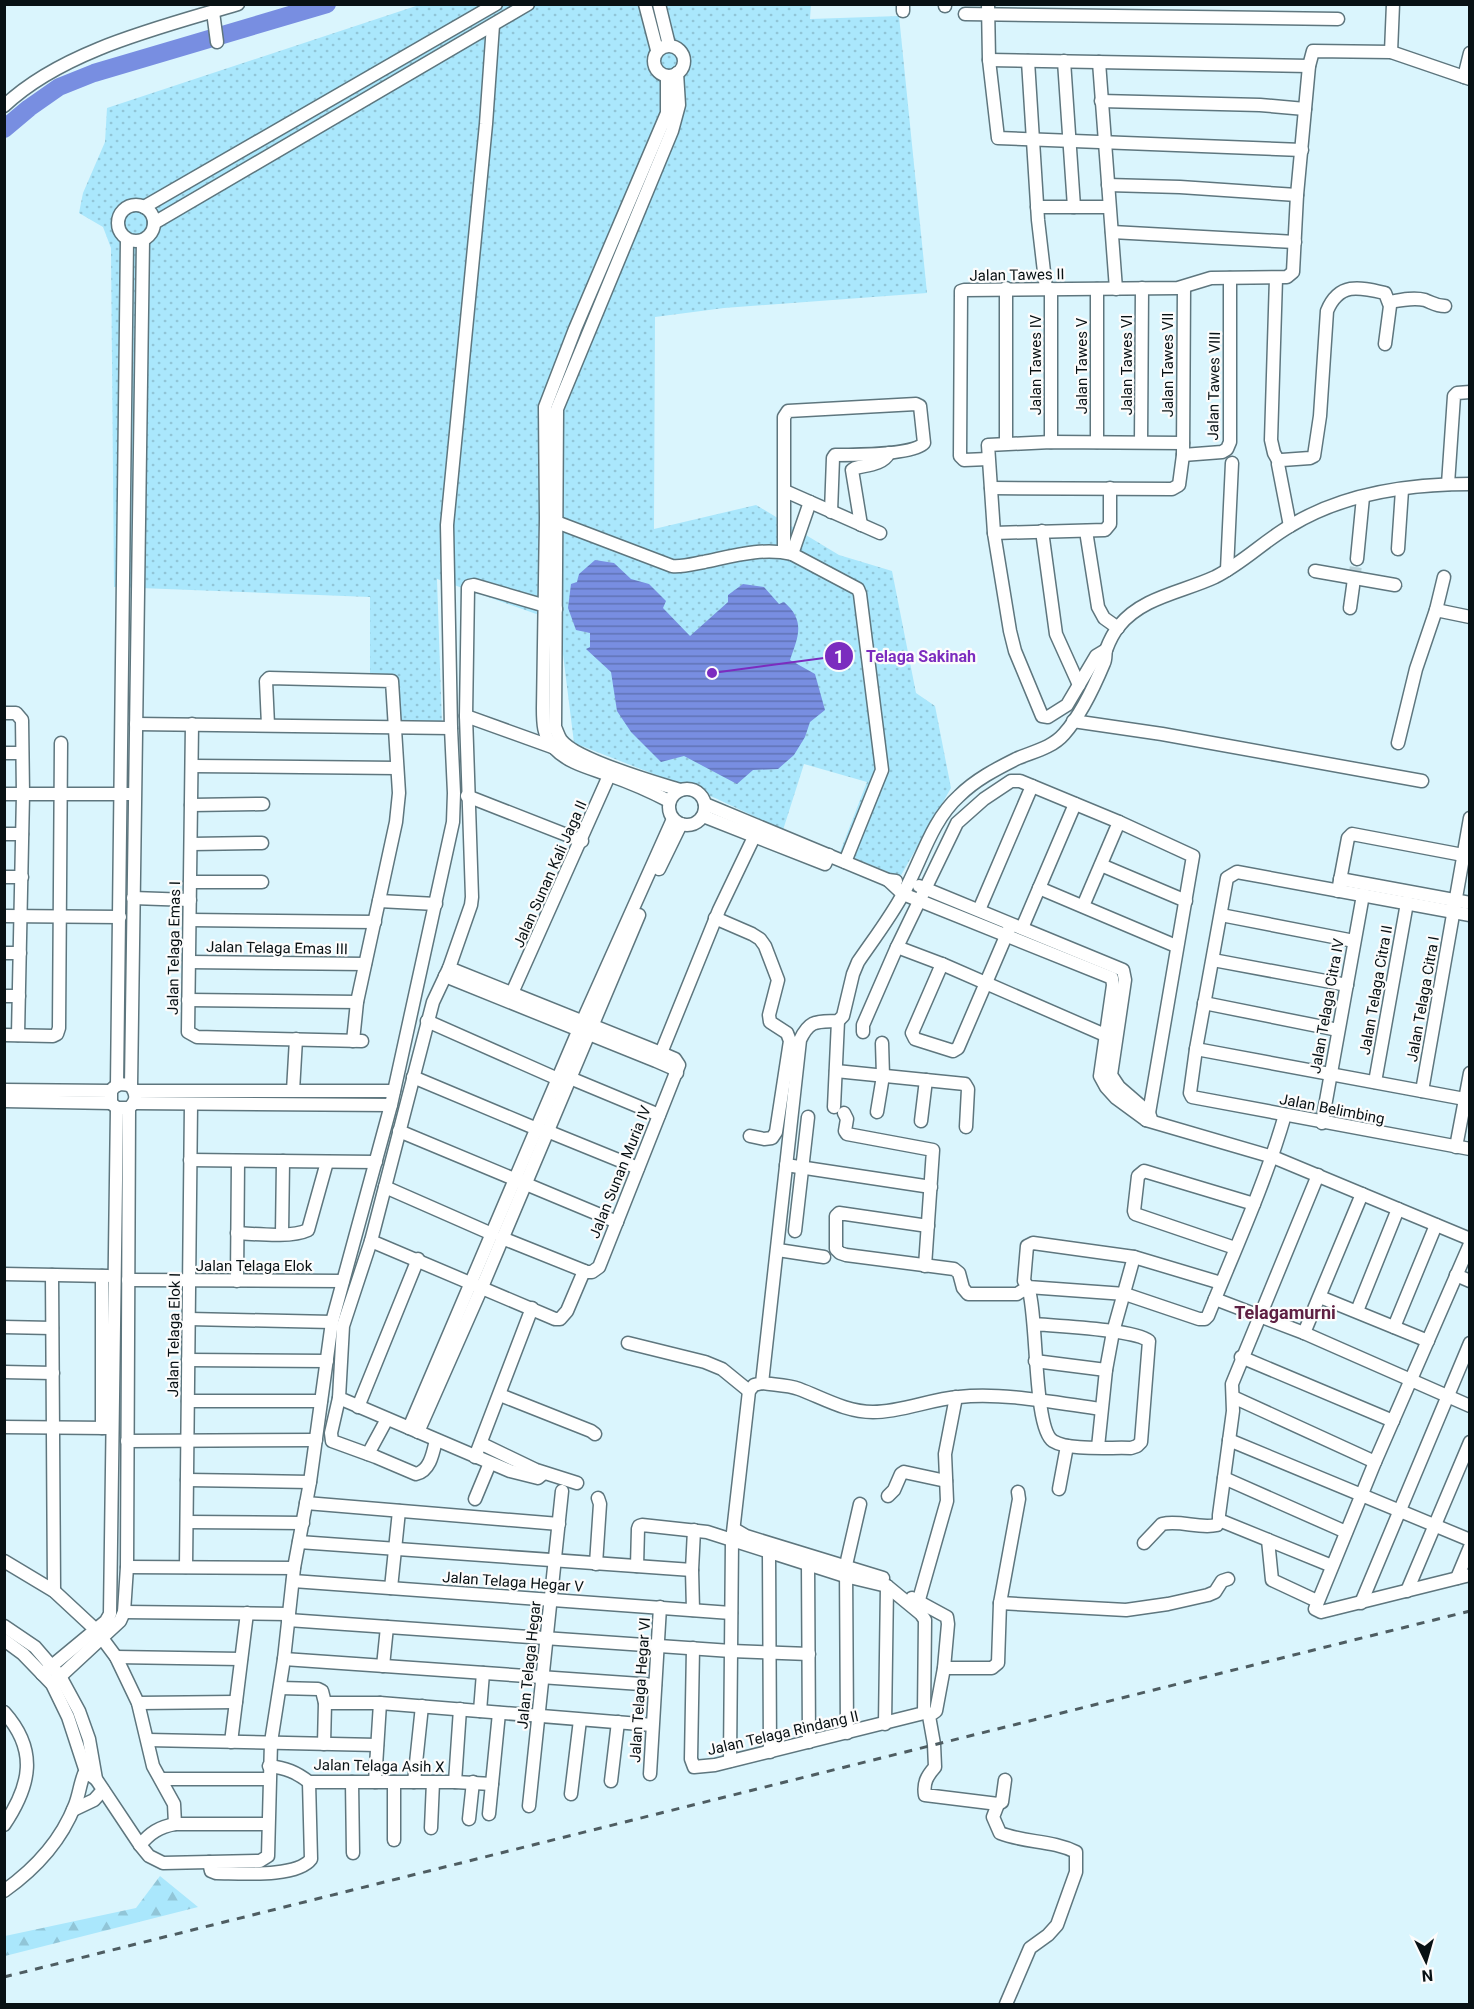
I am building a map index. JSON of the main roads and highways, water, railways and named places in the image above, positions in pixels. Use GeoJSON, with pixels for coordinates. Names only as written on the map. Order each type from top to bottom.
{"type":"FeatureCollection","features":[{"type":"Feature","properties":{"kind":"water"},"geometry":{"type":"Polygon","coordinates":[[[595,560],[614,563],[631,579],[649,584],[666,601],[663,608],[690,636],[728,602],[728,595],[743,584],[764,587],[779,604],[784,602],[791,609],[798,623],[797,637],[790,660],[815,674],[825,710],[810,722],[805,737],[794,755],[778,769],[753,770],[737,784],[684,756],[661,762],[631,732],[617,711],[611,672],[586,649],[590,647],[590,633],[576,630],[568,608],[571,584],[577,582],[579,574],[595,560]]]}},
{"type":"Feature","properties":{"kind":"waterway"},"geometry":{"type":"LineString","coordinates":[[4,129],[59,87],[94,73],[327,4]]}},
{"type":"Feature","properties":{"kind":"tunnel"},"geometry":{"type":"LineString","coordinates":[[1354,579],[1357,559]]}},
{"type":"Feature","properties":{"kind":"railway"},"geometry":{"type":"LineString","coordinates":[[4,1977],[1470,1611]]}},
{"type":"Feature","properties":{"kind":"place","name":"Telaga Sakinah"},"geometry":{"type":"Point","coordinates":[712,673]}},
{"type":"Feature","properties":{"kind":"district","name":"Telagamurni"},"geometry":{"type":"Point","coordinates":[1285,1312]}}]}
